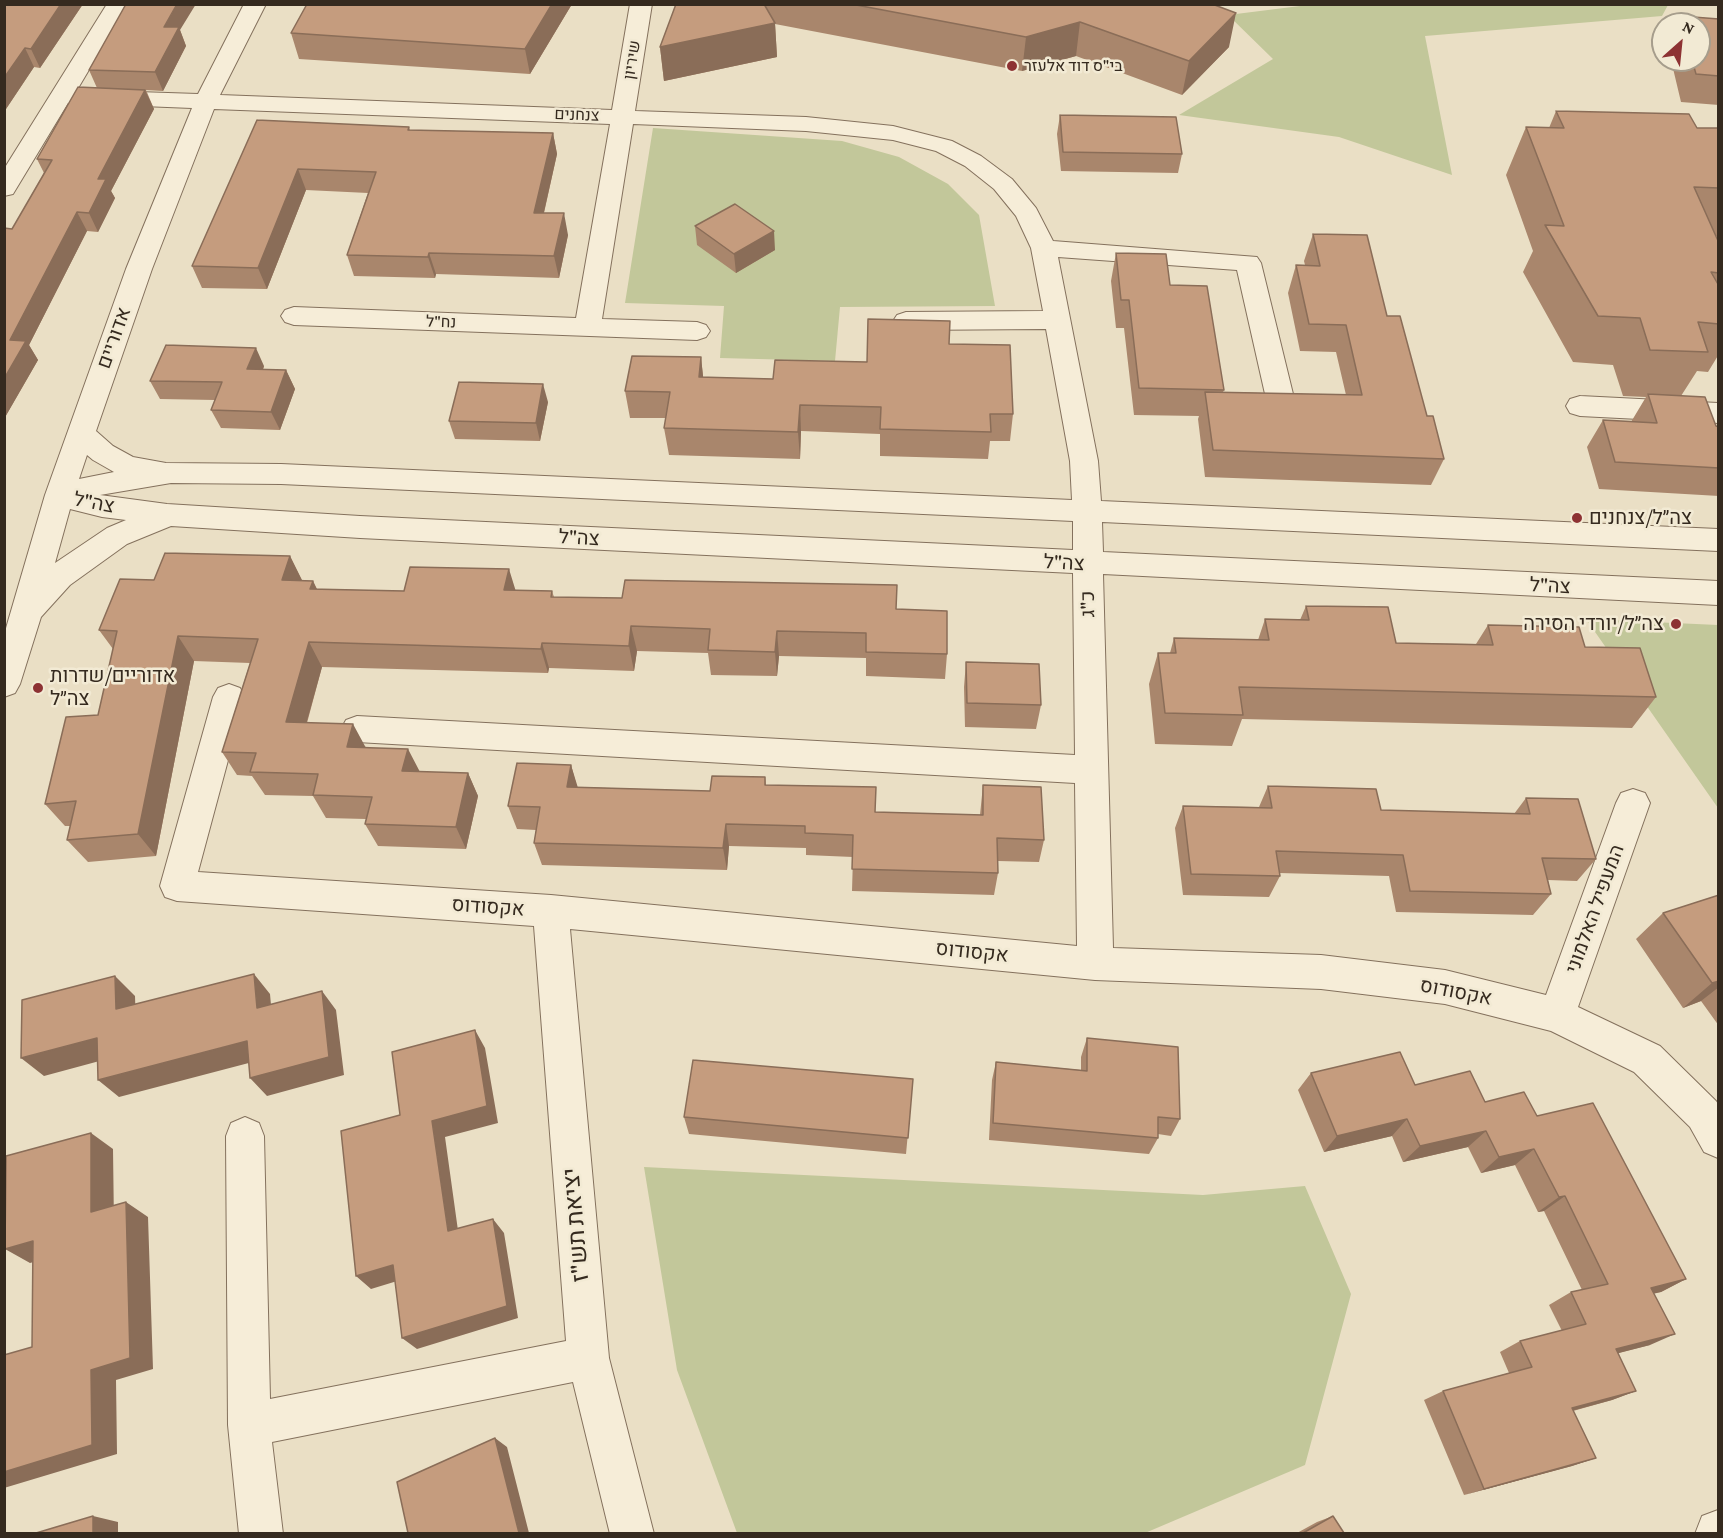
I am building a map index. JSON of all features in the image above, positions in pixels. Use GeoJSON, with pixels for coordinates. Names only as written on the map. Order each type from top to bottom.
{"type":"FeatureCollection","features":[{"type":"Feature","properties":{"kind":"street"},"geometry":{"type":"LineString","coordinates":[[4,189],[118,4]]}},
{"type":"Feature","properties":{"kind":"street","name":"אדוריים"},"geometry":{"type":"LineString","coordinates":[[4,684],[26,617],[59,495],[139,269],[206,101],[255,4]]}},
{"type":"Feature","properties":{"kind":"street","name":"שיריון"},"geometry":{"type":"LineString","coordinates":[[624,116],[641,4]]}},
{"type":"Feature","properties":{"kind":"street","name":"צנחנים"},"geometry":{"type":"LineString","coordinates":[[61,96],[806,124],[893,133],[944,146],[973,161],[1003,184],[1027,213],[1044,248]]}},
{"type":"Feature","properties":{"kind":"street"},"geometry":{"type":"LineString","coordinates":[[588,327],[624,116]]}},
{"type":"Feature","properties":{"kind":"street"},"geometry":{"type":"LineString","coordinates":[[1044,248],[1248,263],[1280,394]]}},
{"type":"Feature","properties":{"kind":"street","name":"כ\"ג"},"geometry":{"type":"LineString","coordinates":[[1044,248],[1084,461],[1087,511],[1095,964]]}},
{"type":"Feature","properties":{"kind":"street","name":"נח\"ל"},"geometry":{"type":"LineString","coordinates":[[294,316],[696,331]]}},
{"type":"Feature","properties":{"kind":"street"},"geometry":{"type":"LineString","coordinates":[[883,321],[1058,320]]}},
{"type":"Feature","properties":{"kind":"street"},"geometry":{"type":"LineString","coordinates":[[1580,406],[1719,413]]}},
{"type":"Feature","properties":{"kind":"street"},"geometry":{"type":"LineString","coordinates":[[80,433],[103,453],[127,466],[171,473]]}},
{"type":"Feature","properties":{"kind":"street","name":"צה\"ל"},"geometry":{"type":"LineString","coordinates":[[59,495],[95,485],[171,473],[281,474],[1719,540]]}},
{"type":"Feature","properties":{"kind":"street","name":"צה\"ל"},"geometry":{"type":"LineString","coordinates":[[59,495],[102,506],[167,515],[360,527],[1719,593]]}},
{"type":"Feature","properties":{"kind":"street"},"geometry":{"type":"LineString","coordinates":[[26,617],[59,577],[82,558],[117,536],[167,515]]}},
{"type":"Feature","properties":{"kind":"street","name":"אקסודוס"},"geometry":{"type":"LineString","coordinates":[[230,697],[177,886],[551,911],[1095,964],[1321,972],[1445,987],[1557,1015],[1647,1059],[1703,1114],[1719,1139]]}},
{"type":"Feature","properties":{"kind":"street"},"geometry":{"type":"LineString","coordinates":[[357,729],[1092,770]]}},
{"type":"Feature","properties":{"kind":"street","name":"המעפיל האלמוני"},"geometry":{"type":"LineString","coordinates":[[1557,1015],[1633,803]]}},
{"type":"Feature","properties":{"kind":"street","name":"יציאת תש\"ז"},"geometry":{"type":"LineString","coordinates":[[551,911],[588,1358],[632,1533]]}},
{"type":"Feature","properties":{"kind":"street"},"geometry":{"type":"LineString","coordinates":[[245,1136],[249,1425],[261,1533]]}},
{"type":"Feature","properties":{"kind":"street"},"geometry":{"type":"LineString","coordinates":[[249,1425],[588,1358]]}},
{"type":"Feature","properties":{"kind":"green space"},"geometry":{"type":"Polygon","coordinates":[[[1316,4],[1668,5],[1664,12],[1651,12],[1651,17],[1425,36],[1452,175],[1339,137],[1179,115],[1273,59],[1228,15],[1316,4]]]}},
{"type":"Feature","properties":{"kind":"green space"},"geometry":{"type":"Polygon","coordinates":[[[653,128],[842,141],[899,157],[948,184],[979,215],[995,306],[840,307],[835,361],[720,358],[724,306],[625,303],[653,128]]]}},
{"type":"Feature","properties":{"kind":"green space"},"geometry":{"type":"Polygon","coordinates":[[[1586,619],[1718,625],[1718,808],[1586,619]]]}},
{"type":"Feature","properties":{"kind":"green space"},"geometry":{"type":"Polygon","coordinates":[[[644,1167],[1203,1195],[1305,1186],[1351,1294],[1305,1465],[1145,1533],[737,1533],[677,1370],[644,1167]]]}},
{"type":"Feature","properties":{"kind":"building"},"geometry":{"type":"Polygon","coordinates":[[[4,4],[61,4],[31,49],[25,48],[4,78],[4,4]]]}},
{"type":"Feature","properties":{"kind":"building"},"geometry":{"type":"Polygon","coordinates":[[[126,4],[177,4],[164,27],[179,27],[155,72],[89,70],[126,4]]]}},
{"type":"Feature","properties":{"kind":"building"},"geometry":{"type":"Polygon","coordinates":[[[307,4],[552,4],[525,49],[291,33],[307,4]]]}},
{"type":"Feature","properties":{"kind":"building"},"geometry":{"type":"Polygon","coordinates":[[[676,4],[764,4],[775,23],[660,47],[676,4]]]}},
{"type":"Feature","properties":{"kind":"building"},"geometry":{"type":"Polygon","coordinates":[[[851,4],[1212,4],[1236,13],[1189,61],[1080,22],[1026,37],[851,4]]]}},
{"type":"Feature","properties":{"kind":"building"},"geometry":{"type":"Polygon","coordinates":[[[1711,18],[1719,19],[1719,76],[1696,74],[1695,72],[1711,72],[1711,18]]]}},
{"type":"Feature","properties":{"kind":"building"},"geometry":{"type":"Polygon","coordinates":[[[78,87],[145,90],[98,179],[106,179],[89,213],[77,212],[10,340],[26,341],[4,379],[4,228],[12,229],[52,160],[37,159],[78,87]]]}},
{"type":"Feature","properties":{"kind":"building"},"geometry":{"type":"Polygon","coordinates":[[[1556,111],[1689,114],[1697,128],[1719,128],[1719,188],[1694,187],[1719,243],[1719,273],[1711,272],[1719,286],[1719,324],[1698,322],[1708,352],[1650,350],[1640,318],[1598,316],[1545,225],[1564,226],[1526,127],[1564,128],[1556,111]]]}},
{"type":"Feature","properties":{"kind":"building"},"geometry":{"type":"Polygon","coordinates":[[[1060,115],[1176,117],[1182,154],[1063,152],[1060,115]]]}},
{"type":"Feature","properties":{"kind":"building"},"geometry":{"type":"Polygon","coordinates":[[[257,120],[409,127],[408,130],[553,133],[534,213],[564,213],[554,256],[429,253],[428,257],[347,255],[376,172],[298,169],[258,268],[192,266],[257,120]]]}},
{"type":"Feature","properties":{"kind":"building"},"geometry":{"type":"Polygon","coordinates":[[[735,204],[774,231],[734,254],[695,226],[735,204]]]}},
{"type":"Feature","properties":{"kind":"building"},"geometry":{"type":"Polygon","coordinates":[[[1313,234],[1367,235],[1387,316],[1400,316],[1427,416],[1433,416],[1444,459],[1213,450],[1205,392],[1362,395],[1346,325],[1309,324],[1296,265],[1320,266],[1313,234]]]}},
{"type":"Feature","properties":{"kind":"building"},"geometry":{"type":"Polygon","coordinates":[[[1116,253],[1166,254],[1170,285],[1207,286],[1224,390],[1139,388],[1129,300],[1121,300],[1116,253]]]}},
{"type":"Feature","properties":{"kind":"building"},"geometry":{"type":"Polygon","coordinates":[[[868,319],[950,321],[949,344],[1010,345],[1013,414],[990,414],[991,432],[880,429],[881,407],[800,405],[798,432],[664,428],[670,392],[625,391],[632,356],[701,357],[699,377],[773,379],[775,360],[867,362],[868,319]]]}},
{"type":"Feature","properties":{"kind":"building"},"geometry":{"type":"Polygon","coordinates":[[[166,345],[256,348],[247,369],[286,370],[271,412],[211,410],[222,382],[150,381],[166,345]]]}},
{"type":"Feature","properties":{"kind":"building"},"geometry":{"type":"Polygon","coordinates":[[[459,382],[543,384],[536,423],[449,421],[459,382]]]}},
{"type":"Feature","properties":{"kind":"building"},"geometry":{"type":"Polygon","coordinates":[[[1648,394],[1705,397],[1716,426],[1719,427],[1719,468],[1615,462],[1603,420],[1657,423],[1648,394]]]}},
{"type":"Feature","properties":{"kind":"building"},"geometry":{"type":"Polygon","coordinates":[[[165,553],[290,556],[282,580],[313,581],[310,589],[404,591],[410,567],[509,569],[504,590],[552,591],[551,597],[622,598],[625,580],[897,585],[896,609],[947,611],[947,654],[866,652],[866,633],[777,631],[775,652],[708,650],[710,629],[631,626],[629,646],[542,643],[541,649],[309,642],[286,722],[353,724],[347,747],[408,749],[402,771],[468,773],[456,827],[365,824],[372,797],[313,795],[318,774],[250,772],[256,753],[222,752],[258,639],[178,636],[138,834],[67,840],[76,801],[45,804],[66,717],[98,715],[117,631],[99,630],[120,579],[154,580],[165,553]]]}},
{"type":"Feature","properties":{"kind":"building"},"geometry":{"type":"Polygon","coordinates":[[[1306,606],[1388,607],[1396,643],[1493,645],[1488,625],[1579,627],[1585,647],[1640,648],[1656,697],[1239,687],[1243,715],[1165,713],[1158,653],[1176,653],[1174,638],[1269,640],[1265,619],[1309,620],[1306,606]]]}},
{"type":"Feature","properties":{"kind":"building"},"geometry":{"type":"Polygon","coordinates":[[[966,662],[1039,664],[1041,705],[967,703],[966,662]]]}},
{"type":"Feature","properties":{"kind":"building"},"geometry":{"type":"Polygon","coordinates":[[[517,763],[571,765],[567,787],[710,791],[712,776],[765,777],[765,785],[876,787],[875,812],[983,815],[983,785],[1041,787],[1044,840],[997,838],[998,873],[852,869],[853,835],[805,833],[805,826],[726,824],[723,848],[534,843],[540,807],[508,806],[517,763]]]}},
{"type":"Feature","properties":{"kind":"building"},"geometry":{"type":"Polygon","coordinates":[[[1268,786],[1376,789],[1381,810],[1530,814],[1526,798],[1578,799],[1596,859],[1542,858],[1551,894],[1410,891],[1403,855],[1276,851],[1280,876],[1191,874],[1183,806],[1272,808],[1268,786]]]}},
{"type":"Feature","properties":{"kind":"building"},"geometry":{"type":"Polygon","coordinates":[[[1719,895],[1719,981],[1712,983],[1663,913],[1719,895]]]}},
{"type":"Feature","properties":{"kind":"building"},"geometry":{"type":"Polygon","coordinates":[[[254,974],[257,1008],[322,991],[329,1057],[250,1078],[247,1041],[98,1080],[97,1038],[21,1058],[22,1000],[115,976],[116,1009],[254,974]]]}},
{"type":"Feature","properties":{"kind":"building"},"geometry":{"type":"Polygon","coordinates":[[[475,1030],[487,1106],[432,1121],[448,1231],[493,1219],[507,1306],[402,1338],[393,1265],[356,1276],[341,1131],[400,1115],[392,1052],[475,1030]]]}},
{"type":"Feature","properties":{"kind":"building"},"geometry":{"type":"Polygon","coordinates":[[[1087,1038],[1178,1047],[1180,1119],[1158,1117],[1158,1138],[993,1123],[996,1062],[1087,1071],[1087,1038]]]}},
{"type":"Feature","properties":{"kind":"building"},"geometry":{"type":"Polygon","coordinates":[[[1400,1052],[1415,1085],[1470,1071],[1485,1102],[1524,1092],[1537,1116],[1593,1103],[1686,1279],[1651,1288],[1675,1334],[1616,1349],[1636,1391],[1572,1408],[1596,1458],[1484,1489],[1443,1391],[1532,1367],[1520,1341],[1586,1324],[1571,1292],[1608,1284],[1565,1196],[1559,1197],[1534,1149],[1499,1157],[1486,1131],[1420,1146],[1407,1119],[1337,1136],[1311,1073],[1400,1052]]]}},
{"type":"Feature","properties":{"kind":"building"},"geometry":{"type":"Polygon","coordinates":[[[693,1060],[913,1079],[908,1138],[684,1117],[693,1060]]]}},
{"type":"Feature","properties":{"kind":"building"},"geometry":{"type":"Polygon","coordinates":[[[91,1133],[91,1212],[126,1202],[130,1358],[91,1370],[92,1445],[4,1472],[4,1355],[32,1347],[33,1241],[5,1249],[6,1156],[91,1133]]]}},
{"type":"Feature","properties":{"kind":"building"},"geometry":{"type":"Polygon","coordinates":[[[495,1438],[519,1533],[408,1533],[397,1482],[495,1438]]]}},
{"type":"Feature","properties":{"kind":"building"},"geometry":{"type":"Polygon","coordinates":[[[93,1516],[93,1533],[36,1533],[93,1516]]]}},
{"type":"Feature","properties":{"kind":"building"},"geometry":{"type":"Polygon","coordinates":[[[1333,1516],[1344,1533],[1303,1533],[1333,1516]]]}},
{"type":"Feature","properties":{"kind":"place","name":"בי\"ס דוד אלעזר"},"geometry":{"type":"Point","coordinates":[1012,66]}},
{"type":"Feature","properties":{"kind":"place","name":"צה״ל/צנחנים"},"geometry":{"type":"Point","coordinates":[1577,518]}},
{"type":"Feature","properties":{"kind":"place","name":"צה״ל/יורדי הסירה"},"geometry":{"type":"Point","coordinates":[1676,624]}},
{"type":"Feature","properties":{"kind":"place","name":"אדוריים/שדרות צה״ל"},"geometry":{"type":"Point","coordinates":[38,688]}}]}
